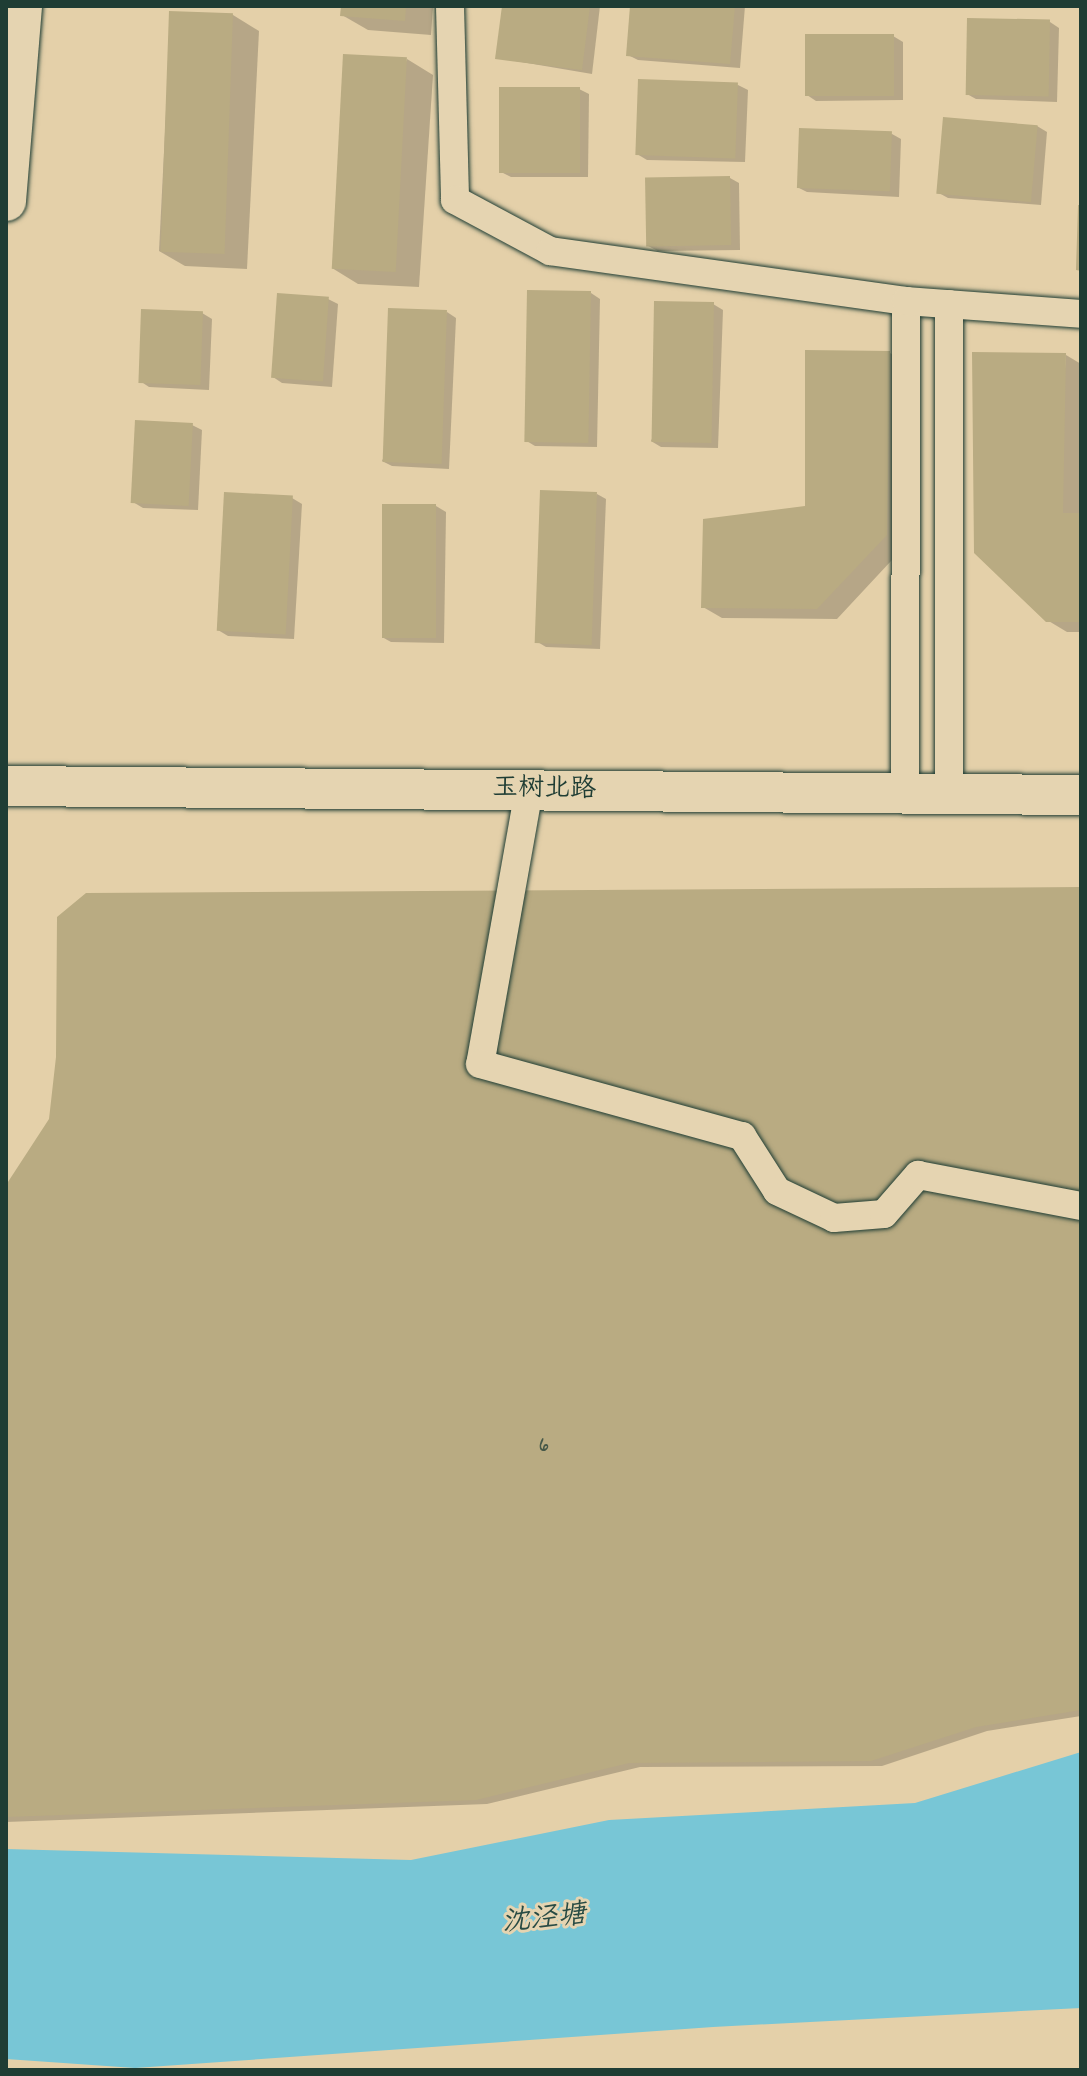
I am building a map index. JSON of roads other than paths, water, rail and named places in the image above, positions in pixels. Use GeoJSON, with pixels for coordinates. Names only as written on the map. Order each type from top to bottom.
{"type":"FeatureCollection","features":[{"type":"Feature","properties":{"kind":"main road"},"geometry":{"type":"LineString","coordinates":[[6,201],[22,6]]}},
{"type":"Feature","properties":{"kind":"main road","name":"玉树北路"},"geometry":{"type":"LineString","coordinates":[[6,786],[1081,795]]}},
{"type":"Feature","properties":{"kind":"street"},"geometry":{"type":"LineString","coordinates":[[450,6],[455,200],[550,251],[906,301],[1081,314]]}},
{"type":"Feature","properties":{"kind":"street"},"geometry":{"type":"LineString","coordinates":[[905,794],[906,301]]}},
{"type":"Feature","properties":{"kind":"street"},"geometry":{"type":"LineString","coordinates":[[949,304],[949,794]]}},
{"type":"Feature","properties":{"kind":"street"},"geometry":{"type":"LineString","coordinates":[[529,790],[480,1064],[742,1136],[777,1191],[834,1218],[884,1214],[918,1175],[1081,1206]]}},
{"type":"Feature","properties":{"kind":"water","name":"沈泾塘"},"geometry":{"type":"Polygon","coordinates":[[[1081,1752],[1081,2008],[713,2027],[135,2068],[6,2059],[6,1849],[411,1860],[609,1820],[915,1803],[1081,1752]]]}}]}
